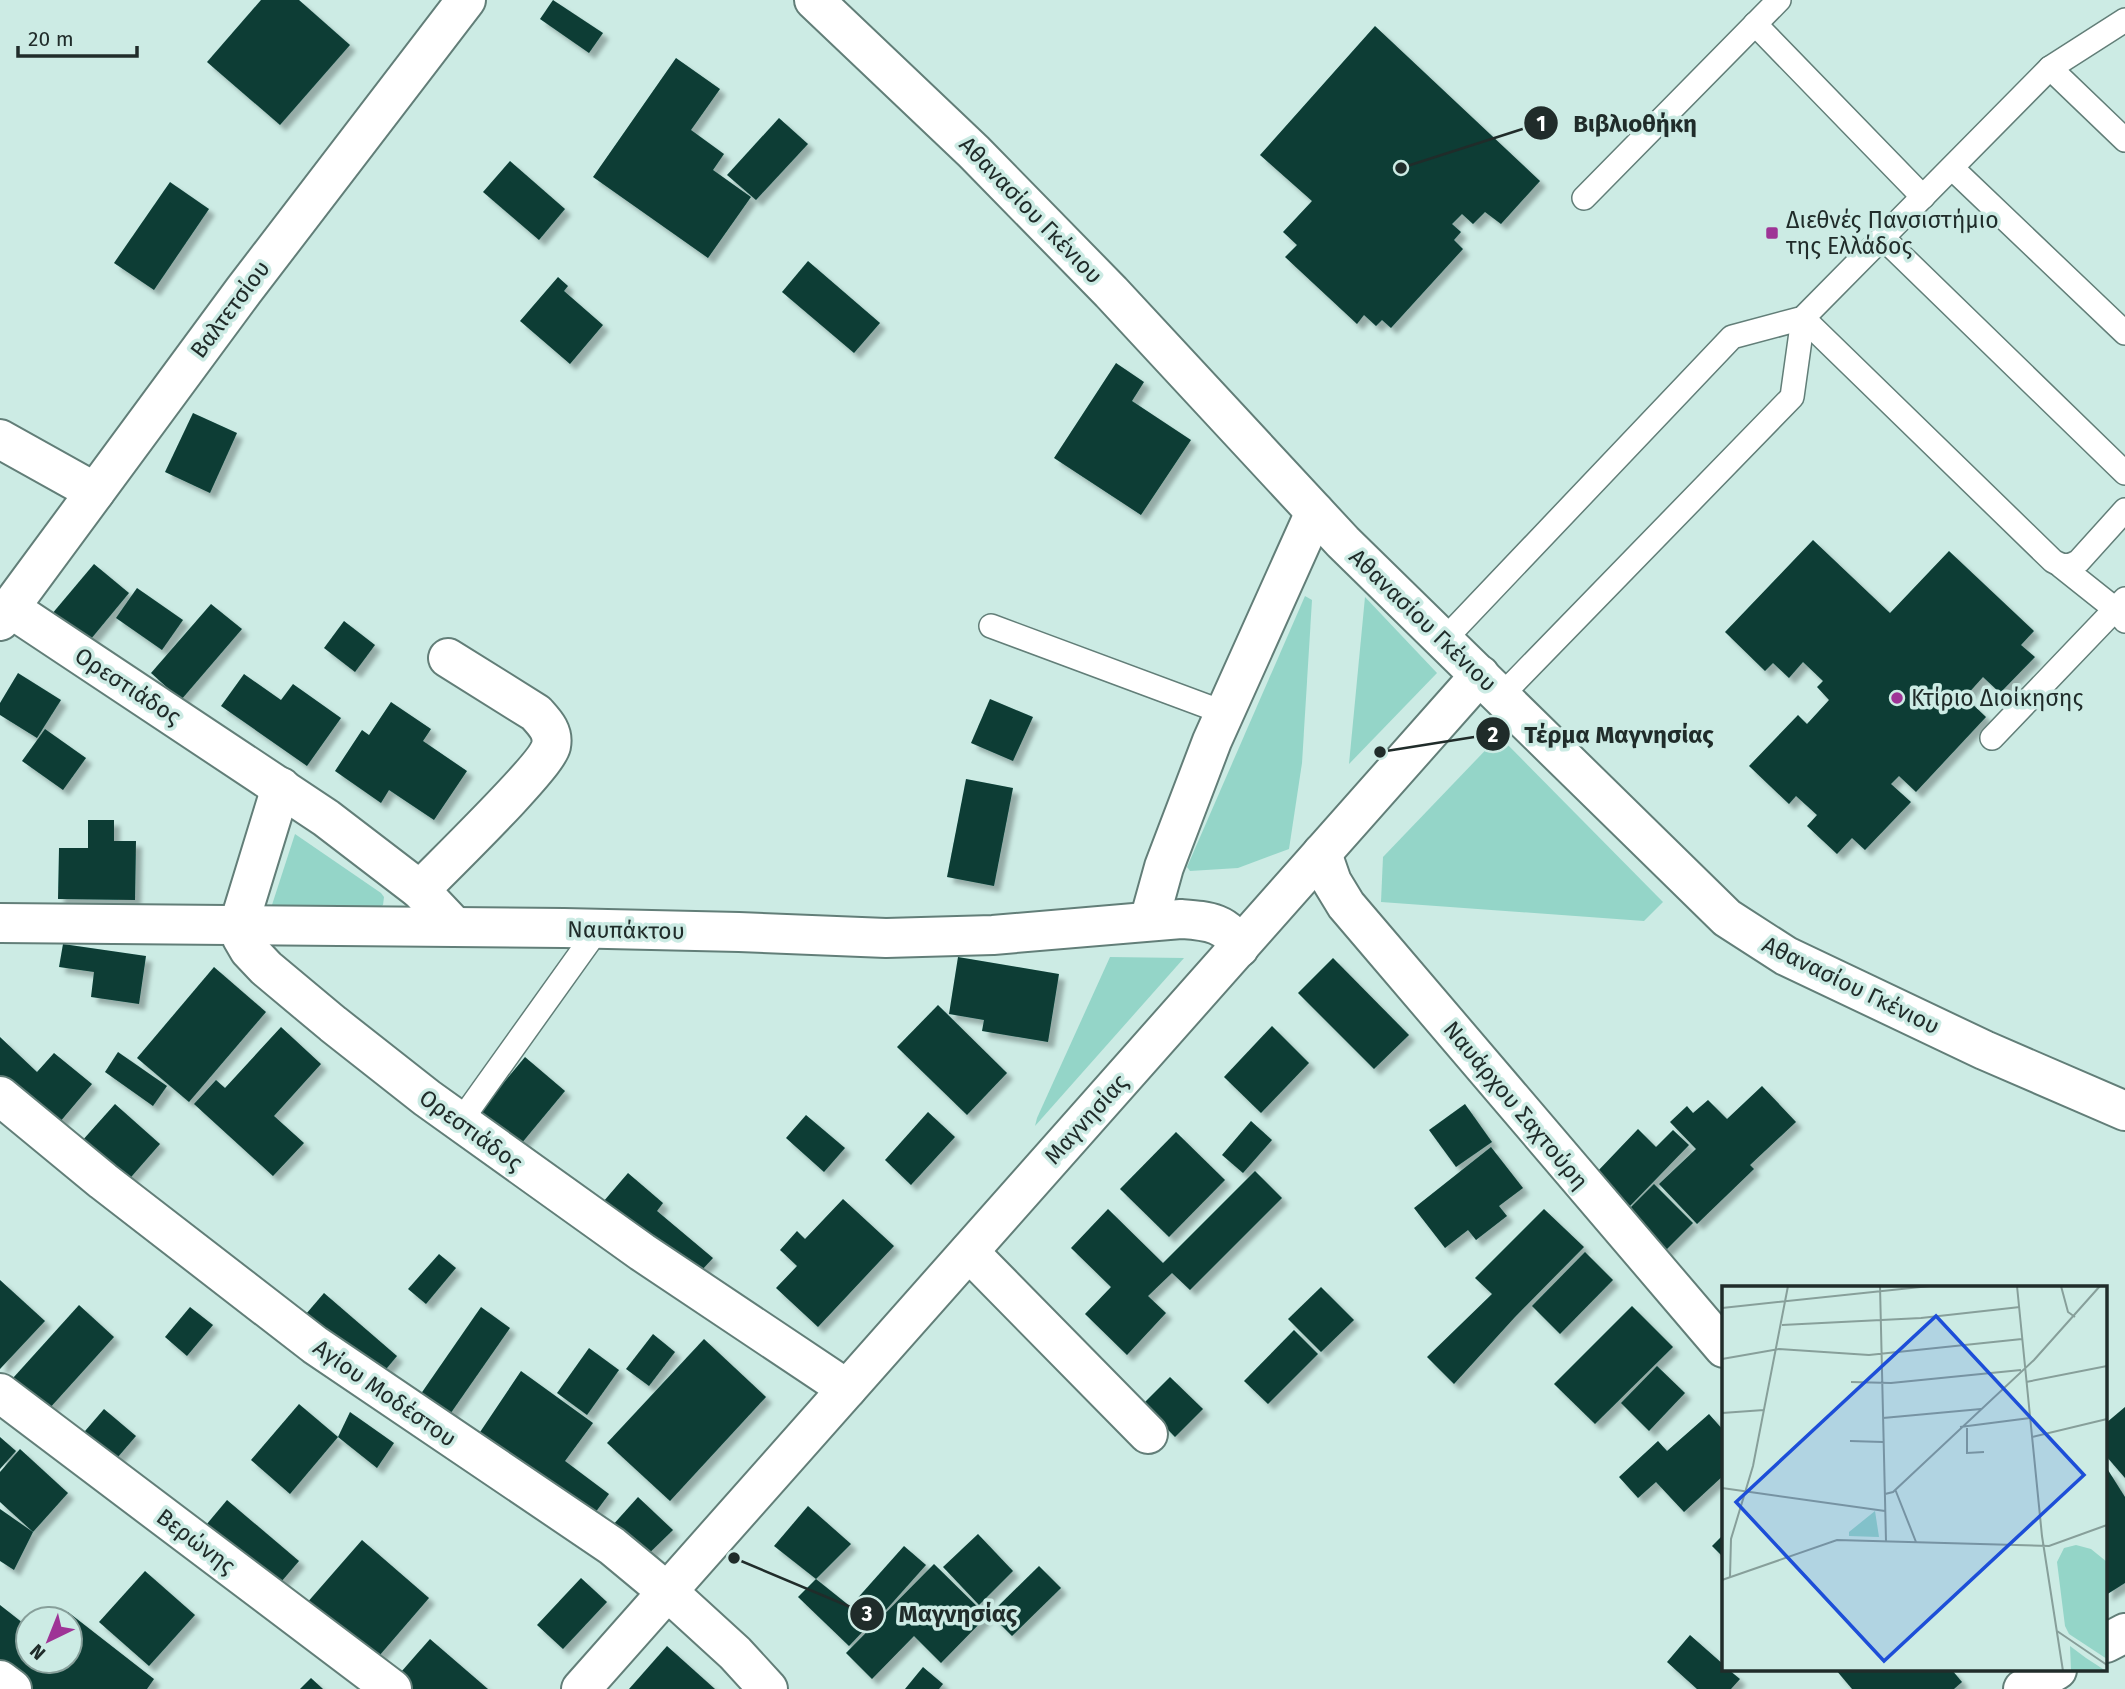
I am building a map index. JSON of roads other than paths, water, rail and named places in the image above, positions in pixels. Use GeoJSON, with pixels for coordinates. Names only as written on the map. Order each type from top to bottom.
{"type":"FeatureCollection","features":[{"type":"Feature","properties":{"kind":"street","name":"Βαλτετσίου"},"geometry":{"type":"LineString","coordinates":[[5,615],[244,290],[466,0]]}},
{"type":"Feature","properties":{"kind":"street","name":"Αθανασίου Γκένιου"},"geometry":{"type":"LineString","coordinates":[[814,0],[901,80],[1111,292],[1315,512],[1727,918],[1751,936],[1786,956],[1971,1044],[2125,1111]]}},
{"type":"Feature","properties":{"kind":"street"},"geometry":{"type":"LineString","coordinates":[[0,439],[94,492]]}},
{"type":"Feature","properties":{"kind":"street"},"geometry":{"type":"LineString","coordinates":[[1149,921],[1164,867],[1225,713],[1315,512]]}},
{"type":"Feature","properties":{"kind":"street","name":"Ορεστιάδος"},"geometry":{"type":"LineString","coordinates":[[5,615],[281,787],[420,890],[455,927]]}},
{"type":"Feature","properties":{"kind":"street"},"geometry":{"type":"LineString","coordinates":[[420,890],[528,777],[550,749],[552,736],[536,713],[448,658]]}},
{"type":"Feature","properties":{"kind":"street","name":"Μαγνησίας"},"geometry":{"type":"LineString","coordinates":[[581,1689],[1322,853],[1491,685]]}},
{"type":"Feature","properties":{"kind":"street"},"geometry":{"type":"LineString","coordinates":[[239,924],[281,787]]}},
{"type":"Feature","properties":{"kind":"street","name":"Ναυάρχου Σαχτούρη"},"geometry":{"type":"LineString","coordinates":[[1322,853],[1332,882],[1346,905],[1722,1346]]}},
{"type":"Feature","properties":{"kind":"street","name":"Ναυπάκτου"},"geometry":{"type":"LineString","coordinates":[[0,923],[598,929],[899,938],[993,935],[1181,919],[1213,923],[1229,931],[1239,948]]}},
{"type":"Feature","properties":{"kind":"street","name":"Ορεστιάδος"},"geometry":{"type":"LineString","coordinates":[[239,924],[242,938],[249,950],[267,968],[333,1024],[460,1122],[642,1252],[847,1389]]}},
{"type":"Feature","properties":{"kind":"street","name":"Αγίου Μοδέστου"},"geometry":{"type":"LineString","coordinates":[[0,1096],[103,1181],[315,1345],[612,1546],[735,1653],[768,1689]]}},
{"type":"Feature","properties":{"kind":"street"},"geometry":{"type":"LineString","coordinates":[[969,1252],[1148,1434]]}},
{"type":"Feature","properties":{"kind":"street","name":"Βερώνης"},"geometry":{"type":"LineString","coordinates":[[0,1394],[392,1689]]}},
{"type":"Feature","properties":{"kind":"street"},"geometry":{"type":"LineString","coordinates":[[2108,1642],[2125,1633]]}},
{"type":"Feature","properties":{"kind":"street"},"geometry":{"type":"LineString","coordinates":[[1999,1672],[2012,1689]]}},
{"type":"Feature","properties":{"kind":"street"},"geometry":{"type":"LineString","coordinates":[[2023,1689],[2053,1672]]}},
{"type":"Feature","properties":{"kind":"street"},"geometry":{"type":"LineString","coordinates":[[0,1680],[12,1689]]}},
{"type":"Feature","properties":{"kind":"lane"},"geometry":{"type":"LineString","coordinates":[[1584,198],[1779,0]]}},
{"type":"Feature","properties":{"kind":"lane"},"geometry":{"type":"LineString","coordinates":[[1444,640],[1732,337],[1803,318],[2050,68],[2125,20]]}},
{"type":"Feature","properties":{"kind":"lane"},"geometry":{"type":"LineString","coordinates":[[1755,24],[1923,197]]}},
{"type":"Feature","properties":{"kind":"lane"},"geometry":{"type":"LineString","coordinates":[[2050,68],[2125,140]]}},
{"type":"Feature","properties":{"kind":"lane"},"geometry":{"type":"LineString","coordinates":[[1952,168],[2125,333]]}},
{"type":"Feature","properties":{"kind":"lane"},"geometry":{"type":"LineString","coordinates":[[1883,238],[2125,474]]}},
{"type":"Feature","properties":{"kind":"lane"},"geometry":{"type":"LineString","coordinates":[[1803,318],[2053,561],[2122,610],[1992,738]]}},
{"type":"Feature","properties":{"kind":"lane"},"geometry":{"type":"LineString","coordinates":[[1491,685],[1793,397],[1803,318]]}},
{"type":"Feature","properties":{"kind":"lane"},"geometry":{"type":"LineString","coordinates":[[2061,566],[2071,566],[2079,561],[2125,510]]}},
{"type":"Feature","properties":{"kind":"lane"},"geometry":{"type":"LineString","coordinates":[[991,626],[1225,713]]}},
{"type":"Feature","properties":{"kind":"lane"},"geometry":{"type":"LineString","coordinates":[[460,1122],[598,929]]}},
{"type":"Feature","properties":{"kind":"place","name":"Βιβλιοθήκη"},"geometry":{"type":"Point","coordinates":[1401,168]}},
{"type":"Feature","properties":{"kind":"place","name":"Διεθνές Πανσιστήμιο της Ελλάδος"},"geometry":{"type":"Point","coordinates":[1772,233]}},
{"type":"Feature","properties":{"kind":"place","name":"Κτίριο Διοίκησης"},"geometry":{"type":"Point","coordinates":[1897,698]}},
{"type":"Feature","properties":{"kind":"place","name":"Τέρμα Μαγνησίας"},"geometry":{"type":"Point","coordinates":[1380,752]}},
{"type":"Feature","properties":{"kind":"place","name":"Μαγνησίας"},"geometry":{"type":"Point","coordinates":[734,1558]}}]}
